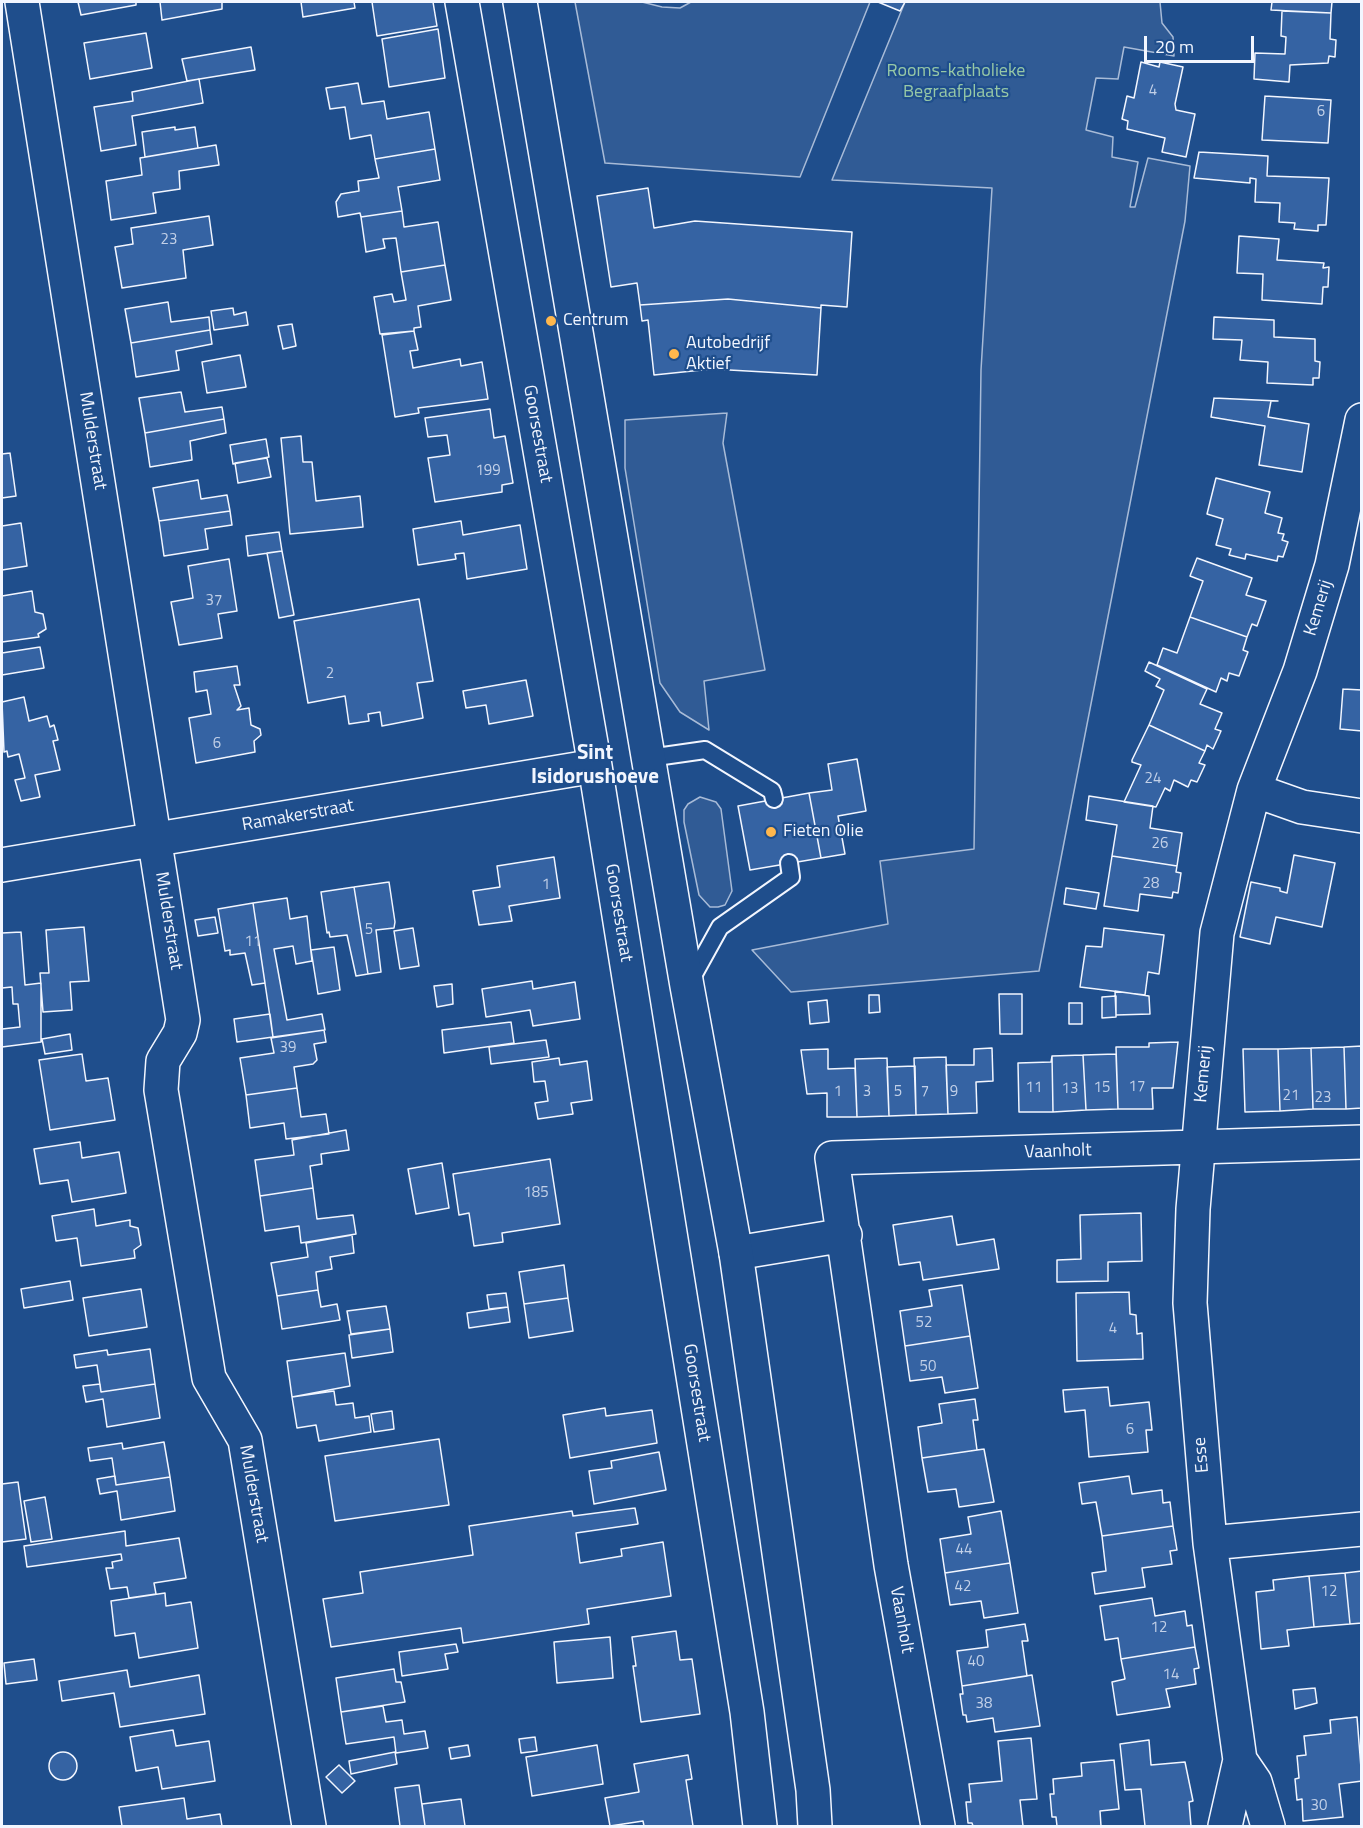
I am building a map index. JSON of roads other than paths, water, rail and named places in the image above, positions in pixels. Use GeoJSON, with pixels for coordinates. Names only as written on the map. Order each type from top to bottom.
{"type":"FeatureCollection","features":[{"type":"Feature","properties":{"kind":"street","name":"Mulderstraat"},"geometry":{"type":"LineString","coordinates":[[22,2],[183,1020],[180,1033],[163,1061],[161,1090],[209,1378],[245,1440],[309,1827]]}},
{"type":"Feature","properties":{"kind":"street","name":"Goorsestraat"},"geometry":{"type":"LineString","coordinates":[[462,2],[595,766],[747,1712],[760,1827]]}},
{"type":"Feature","properties":{"kind":"street"},"geometry":{"type":"LineString","coordinates":[[520,2],[687,986],[736,1253],[813,1790],[815,1827]]}},
{"type":"Feature","properties":{"kind":"street","name":"Kemerij"},"geometry":{"type":"LineString","coordinates":[[1198,1148],[1217,933],[1254,790],[1300,671],[1332,565],[1356,475],[1362,420]]}},
{"type":"Feature","properties":{"kind":"street","name":"Ramakerstraat"},"geometry":{"type":"LineString","coordinates":[[2,865],[595,766]]}},
{"type":"Feature","properties":{"kind":"street"},"geometry":{"type":"LineString","coordinates":[[1254,790],[1302,807],[1362,816]]}},
{"type":"Feature","properties":{"kind":"street","name":"Vaanholt"},"geometry":{"type":"LineString","coordinates":[[938,1827],[891,1565],[845,1235],[832,1158],[1362,1142]]}},
{"type":"Feature","properties":{"kind":"street","name":"Esse"},"geometry":{"type":"LineString","coordinates":[[1198,1148],[1190,1303],[1210,1543],[1240,1760],[1225,1827]]}},
{"type":"Feature","properties":{"kind":"street"},"geometry":{"type":"LineString","coordinates":[[736,1253],[845,1235]]}},
{"type":"Feature","properties":{"kind":"street"},"geometry":{"type":"LineString","coordinates":[[1210,1543],[1362,1529]]}},
{"type":"Feature","properties":{"kind":"street","name":"Esse"},"geometry":{"type":"LineString","coordinates":[[1240,1760],[1255,1782],[1268,1827]]}},
{"type":"Feature","properties":{"kind":"street"},"geometry":{"type":"LineString","coordinates":[[813,1790],[826,1827]]}},
{"type":"Feature","properties":{"kind":"lane"},"geometry":{"type":"LineString","coordinates":[[649,758],[705,750],[772,791],[774,800]]}},
{"type":"Feature","properties":{"kind":"lane"},"geometry":{"type":"LineString","coordinates":[[687,986],[720,927],[791,877],[789,863]]}},
{"type":"Feature","properties":{"kind":"place","name":"Centrum"},"geometry":{"type":"Point","coordinates":[551,321]}},
{"type":"Feature","properties":{"kind":"place","name":"Autobedrijf Aktief"},"geometry":{"type":"Point","coordinates":[674,354]}},
{"type":"Feature","properties":{"kind":"place","name":"Fieten Olie"},"geometry":{"type":"Point","coordinates":[771,832]}},
{"type":"Feature","properties":{"kind":"district","name":"Sint Isidorushoeve"},"geometry":{"type":"Point","coordinates":[595,766]}},
{"type":"Feature","properties":{"kind":"park label","name":"Rooms-katholieke Begraafplaats"},"geometry":{"type":"Point","coordinates":[956,82]}}]}
